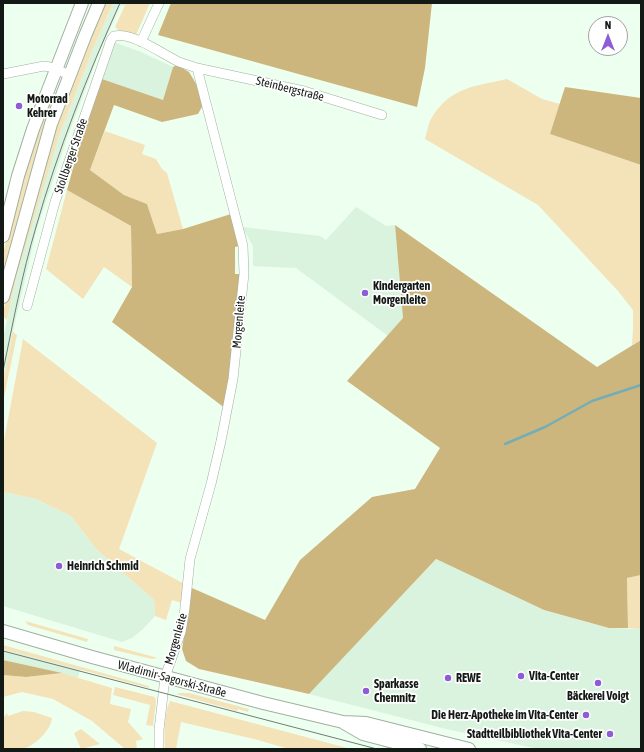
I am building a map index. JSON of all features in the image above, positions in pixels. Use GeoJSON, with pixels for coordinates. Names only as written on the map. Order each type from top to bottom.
{"type":"FeatureCollection","features":[{"type":"Feature","properties":{"kind":"main road"},"geometry":{"type":"LineString","coordinates":[[3,236],[18,176],[33,129],[82,3]]}},
{"type":"Feature","properties":{"kind":"main road"},"geometry":{"type":"LineString","coordinates":[[3,297],[51,124],[99,3]]}},
{"type":"Feature","properties":{"kind":"main road","name":"Wladimir-Sagorski-Straße"},"geometry":{"type":"LineString","coordinates":[[3,631],[263,703],[343,722],[366,723],[469,749]]}},
{"type":"Feature","properties":{"kind":"main road","name":"Wladimir-Sagorski-Straße"},"geometry":{"type":"LineString","coordinates":[[343,722],[363,734],[420,749]]}},
{"type":"Feature","properties":{"kind":"street"},"geometry":{"type":"LineString","coordinates":[[159,3],[142,42],[179,62],[197,68]]}},
{"type":"Feature","properties":{"kind":"street","name":"Stollberger Straße"},"geometry":{"type":"LineString","coordinates":[[27,306],[55,202],[111,40],[114,36],[118,35],[142,42]]}},
{"type":"Feature","properties":{"kind":"street"},"geometry":{"type":"LineString","coordinates":[[3,74],[44,66],[57,69],[70,75]]}},
{"type":"Feature","properties":{"kind":"street","name":"Steinbergstraße"},"geometry":{"type":"LineString","coordinates":[[197,68],[304,91],[382,116]]}},
{"type":"Feature","properties":{"kind":"street","name":"Morgenleite"},"geometry":{"type":"LineString","coordinates":[[159,749],[159,730],[165,677],[181,632],[190,559],[211,484],[221,441],[236,357],[244,274],[243,246],[197,68]]}},
{"type":"Feature","properties":{"kind":"shaded area"},"geometry":{"type":"Polygon","coordinates":[[[103,3],[113,3],[92,51],[59,136],[17,275],[7,320],[4,317],[3,319],[9,287],[59,116],[103,3]]]}},
{"type":"Feature","properties":{"kind":"shaded area"},"geometry":{"type":"Polygon","coordinates":[[[113,3],[126,3],[124,6],[121,5],[99,53],[67,138],[37,228],[15,322],[3,384],[3,339],[17,275],[30,226],[59,136],[92,51],[113,3]]]}},
{"type":"Feature","properties":{"kind":"shaded area"},"geometry":{"type":"Polygon","coordinates":[[[126,3],[150,3],[136,35],[130,35],[115,27],[126,3]]]}},
{"type":"Feature","properties":{"kind":"shaded area"},"geometry":{"type":"Polygon","coordinates":[[[171,3],[432,3],[425,68],[417,107],[158,35],[171,3]]]}},
{"type":"Feature","properties":{"kind":"shaded area"},"geometry":{"type":"Polygon","coordinates":[[[114,42],[141,52],[173,67],[163,100],[102,79],[114,42]]]}},
{"type":"Feature","properties":{"kind":"shaded area"},"geometry":{"type":"Polygon","coordinates":[[[177,65],[189,72],[198,87],[203,105],[198,114],[162,122],[114,105],[90,170],[124,195],[147,204],[157,234],[183,229],[231,214],[240,246],[235,247],[235,274],[242,274],[226,409],[112,322],[132,287],[131,226],[67,190],[81,139],[102,79],[163,100],[173,67],[177,65]]]}},
{"type":"Feature","properties":{"kind":"shaded area"},"geometry":{"type":"Polygon","coordinates":[[[59,77],[51,103],[46,130],[3,279],[3,254],[17,195],[38,130],[59,77]]]}},
{"type":"Feature","properties":{"kind":"shaded area"},"geometry":{"type":"Polygon","coordinates":[[[507,79],[542,99],[560,104],[550,134],[641,165],[641,340],[632,345],[633,310],[618,291],[538,205],[425,139],[431,119],[438,108],[446,100],[455,94],[474,86],[507,79]]]}},
{"type":"Feature","properties":{"kind":"shaded area"},"geometry":{"type":"Polygon","coordinates":[[[565,87],[641,98],[641,165],[550,134],[565,87]]]}},
{"type":"Feature","properties":{"kind":"shaded area"},"geometry":{"type":"Polygon","coordinates":[[[105,131],[145,145],[142,154],[156,159],[162,169],[167,173],[183,229],[157,234],[147,204],[124,195],[90,170],[105,131]]]}},
{"type":"Feature","properties":{"kind":"shaded area"},"geometry":{"type":"Polygon","coordinates":[[[67,190],[131,226],[132,287],[104,267],[83,299],[46,269],[67,190]]]}},
{"type":"Feature","properties":{"kind":"shaded area","name":"Kindergarten Morgenleite"},"geometry":{"type":"Polygon","coordinates":[[[356,207],[386,226],[395,225],[403,318],[388,336],[296,268],[253,266],[253,246],[242,227],[320,236],[326,240],[356,207]]]}},
{"type":"Feature","properties":{"kind":"shaded area"},"geometry":{"type":"Polygon","coordinates":[[[395,225],[597,367],[641,340],[641,575],[627,578],[628,628],[609,628],[544,610],[436,559],[309,694],[199,669],[186,661],[182,649],[192,588],[265,620],[300,560],[372,497],[415,489],[440,448],[347,381],[403,318],[395,225]]]}},
{"type":"Feature","properties":{"kind":"shaded area"},"geometry":{"type":"Polygon","coordinates":[[[13,332],[17,335],[3,402],[3,384],[13,332]]]}},
{"type":"Feature","properties":{"kind":"shaded area"},"geometry":{"type":"Polygon","coordinates":[[[23,339],[157,443],[119,549],[192,588],[189,605],[172,600],[166,620],[155,616],[154,600],[96,549],[71,516],[36,499],[3,492],[3,446],[23,339]]]}},
{"type":"Feature","properties":{"kind":"shaded area","name":"Heinrich Schmid"},"geometry":{"type":"Polygon","coordinates":[[[3,492],[36,499],[71,516],[96,549],[154,600],[155,616],[132,638],[122,642],[3,606],[3,492]]]}},
{"type":"Feature","properties":{"kind":"shaded area"},"geometry":{"type":"Polygon","coordinates":[[[436,559],[544,610],[609,628],[641,629],[641,749],[538,749],[446,729],[309,694],[436,559]]]}},
{"type":"Feature","properties":{"kind":"shaded area"},"geometry":{"type":"Polygon","coordinates":[[[641,575],[641,629],[628,628],[627,578],[641,575]]]}},
{"type":"Feature","properties":{"kind":"shaded area"},"geometry":{"type":"Polygon","coordinates":[[[25,621],[88,639],[87,642],[28,625],[25,621]]]}},
{"type":"Feature","properties":{"kind":"shaded area"},"geometry":{"type":"Polygon","coordinates":[[[3,645],[149,686],[149,688],[3,649],[3,645]]]}},
{"type":"Feature","properties":{"kind":"shaded area"},"geometry":{"type":"Polygon","coordinates":[[[114,646],[158,658],[152,659],[114,650],[114,646]]]}},
{"type":"Feature","properties":{"kind":"shaded area"},"geometry":{"type":"Polygon","coordinates":[[[3,649],[80,669],[78,678],[3,660],[3,649]]]}},
{"type":"Feature","properties":{"kind":"shaded area"},"geometry":{"type":"Polygon","coordinates":[[[3,660],[62,673],[26,677],[3,675],[3,660]]]}},
{"type":"Feature","properties":{"kind":"shaded area"},"geometry":{"type":"Polygon","coordinates":[[[62,673],[112,688],[110,704],[131,709],[128,722],[143,739],[136,741],[137,749],[125,749],[92,721],[53,699],[22,692],[3,697],[3,675],[26,677],[62,673]]]}},
{"type":"Feature","properties":{"kind":"shaded area"},"geometry":{"type":"Polygon","coordinates":[[[115,687],[155,697],[156,702],[153,726],[146,725],[150,705],[113,695],[115,687]]]}},
{"type":"Feature","properties":{"kind":"shaded area"},"geometry":{"type":"Polygon","coordinates":[[[189,693],[249,709],[248,712],[238,709],[237,711],[176,694],[189,693]]]}},
{"type":"Feature","properties":{"kind":"shaded area"},"geometry":{"type":"Polygon","coordinates":[[[170,701],[351,749],[289,749],[254,739],[181,722],[176,749],[165,749],[166,718],[170,701]]]}},
{"type":"Feature","properties":{"kind":"shaded area"},"geometry":{"type":"Polygon","coordinates":[[[23,711],[34,712],[52,718],[49,728],[37,741],[27,748],[3,749],[3,718],[7,713],[8,716],[23,711]]]}},
{"type":"Feature","properties":{"kind":"shaded area"},"geometry":{"type":"Polygon","coordinates":[[[81,729],[100,744],[81,749],[74,733],[81,729]]]}},
{"type":"Feature","properties":{"kind":"waterway"},"geometry":{"type":"LineString","coordinates":[[505,444],[545,427],[592,401],[641,385]]}},
{"type":"Feature","properties":{"kind":"tram line"},"geometry":{"type":"LineString","coordinates":[[3,371],[26,263],[45,198],[74,114],[120,3]]}},
{"type":"Feature","properties":{"kind":"tram line"},"geometry":{"type":"LineString","coordinates":[[3,651],[377,749]]}},
{"type":"Feature","properties":{"kind":"place","name":"Motorrad Kehrer"},"geometry":{"type":"Point","coordinates":[19,106]}},
{"type":"Feature","properties":{"kind":"place","name":"Kindergarten Morgenleite"},"geometry":{"type":"Point","coordinates":[365,293]}},
{"type":"Feature","properties":{"kind":"place","name":"Heinrich Schmid"},"geometry":{"type":"Point","coordinates":[59,566]}},
{"type":"Feature","properties":{"kind":"place","name":"Vita-Center"},"geometry":{"type":"Point","coordinates":[521,676]}},
{"type":"Feature","properties":{"kind":"place","name":"REWE"},"geometry":{"type":"Point","coordinates":[448,678]}},
{"type":"Feature","properties":{"kind":"place","name":"Bäckerei Voigt"},"geometry":{"type":"Point","coordinates":[598,683]}},
{"type":"Feature","properties":{"kind":"place","name":"Sparkasse Chemnitz"},"geometry":{"type":"Point","coordinates":[366,691]}},
{"type":"Feature","properties":{"kind":"place","name":"Die Herz-Apotheke im Vita-Center"},"geometry":{"type":"Point","coordinates":[586,715]}},
{"type":"Feature","properties":{"kind":"place","name":"Stadtteilbibliothek Vita-Center"},"geometry":{"type":"Point","coordinates":[610,734]}}]}
